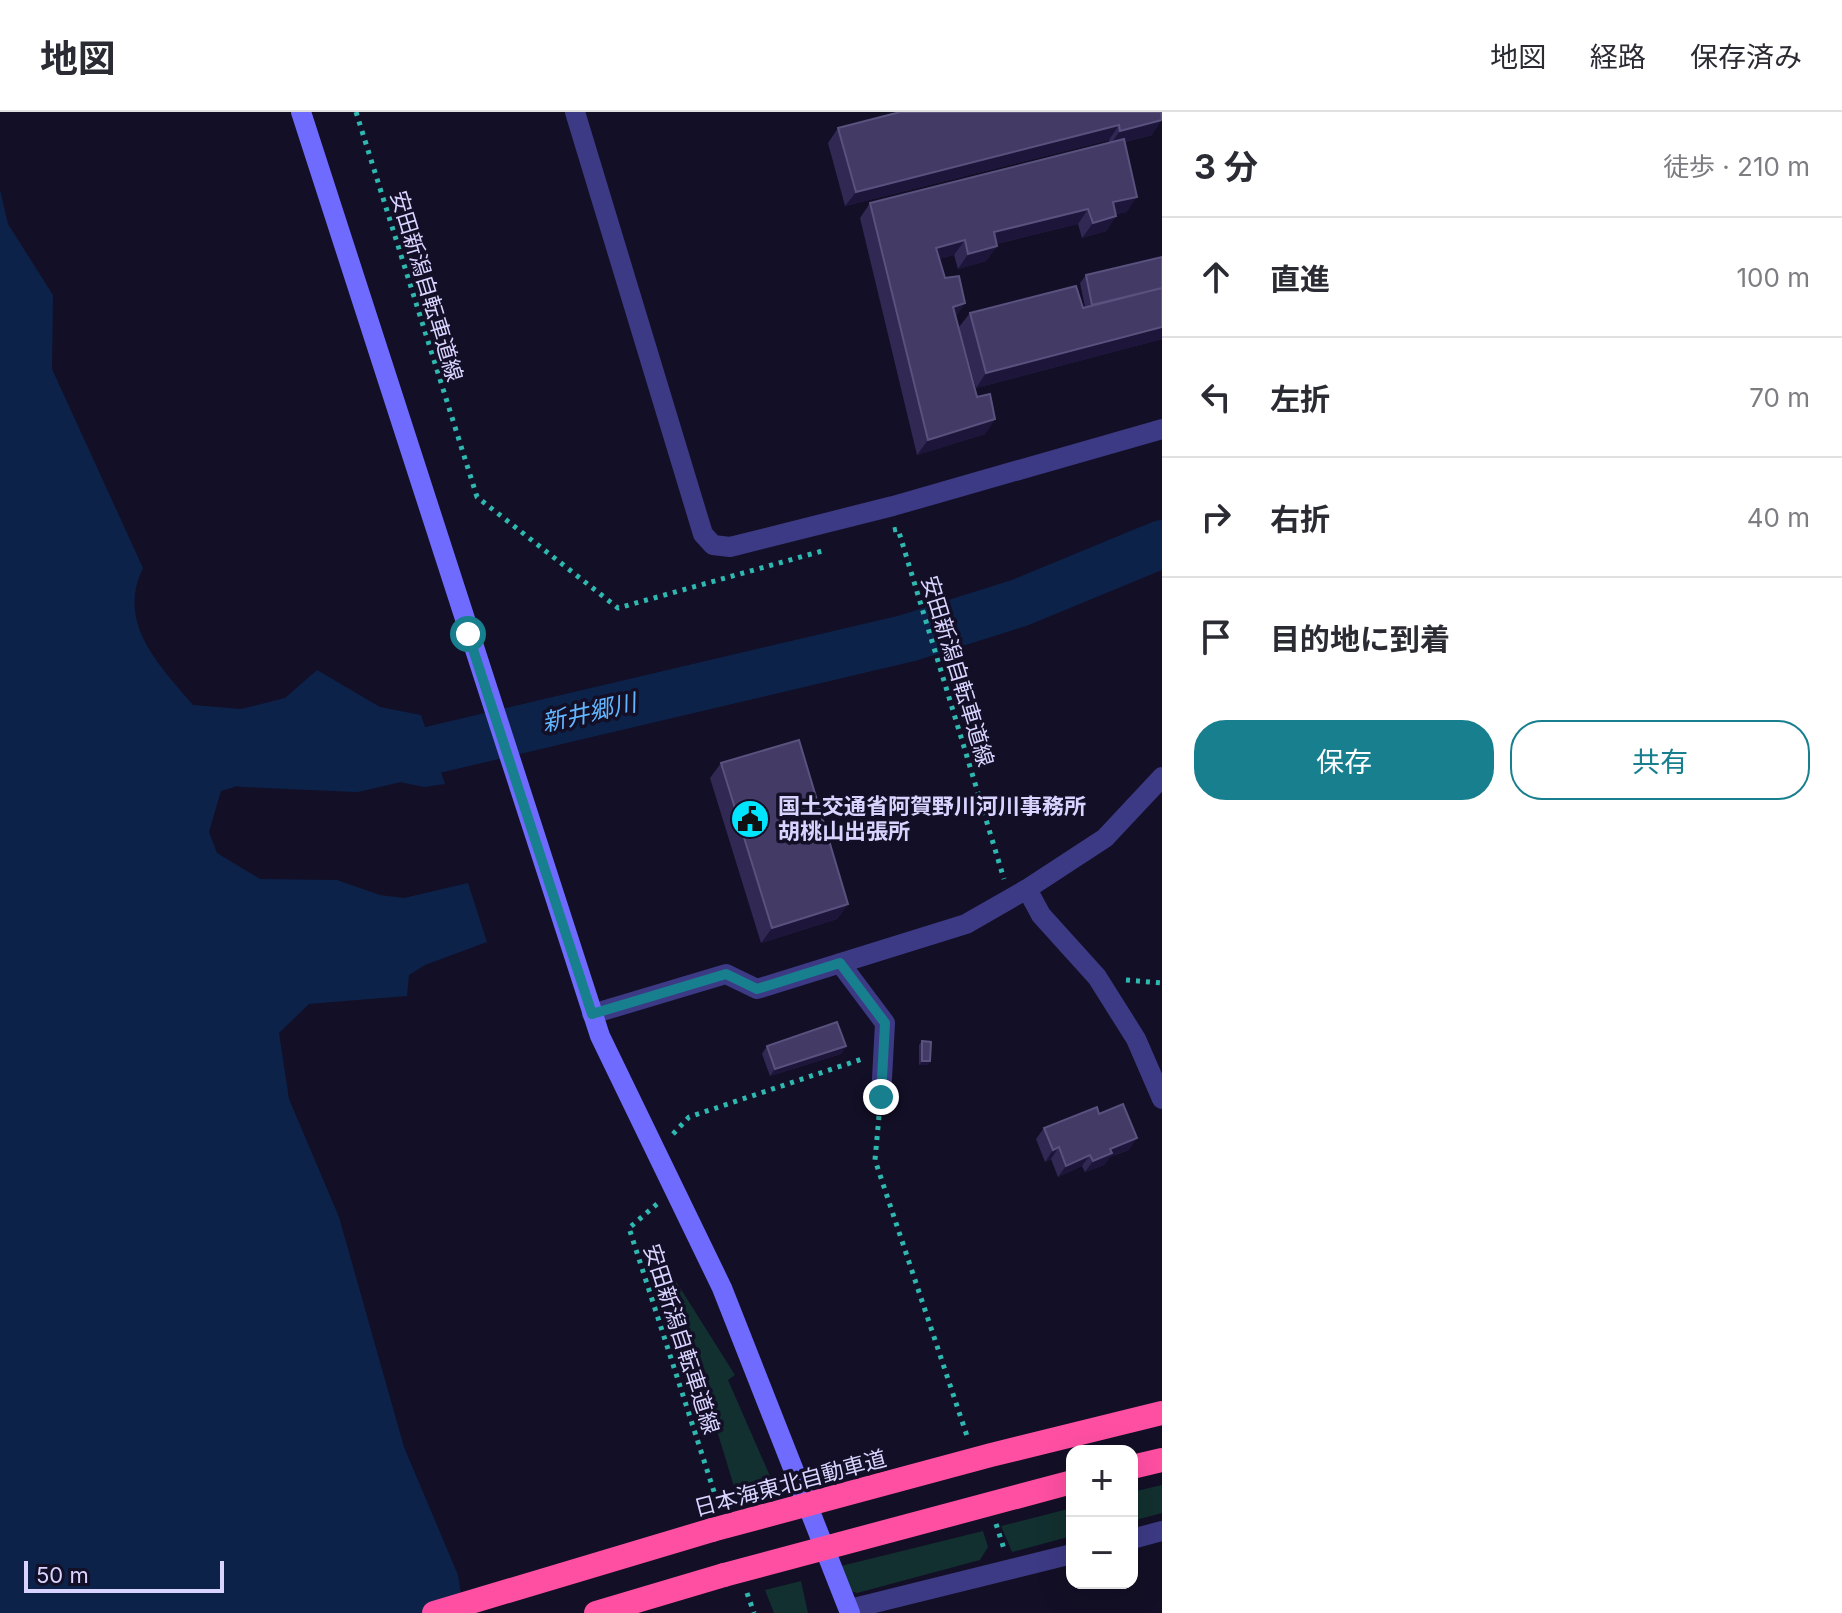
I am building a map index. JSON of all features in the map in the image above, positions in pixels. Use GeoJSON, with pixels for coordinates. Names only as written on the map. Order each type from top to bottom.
{"type":"FeatureCollection","features":[{"type":"Feature","properties":{"kind":"highway","name":"日本海東北自動車道"},"geometry":{"type":"LineString","coordinates":[[434,1613],[712,1530],[1162,1413]]}},
{"type":"Feature","properties":{"kind":"highway"},"geometry":{"type":"LineString","coordinates":[[1138,1466],[1162,1460]]}},
{"type":"Feature","properties":{"kind":"highway"},"geometry":{"type":"LineString","coordinates":[[596,1613],[724,1575],[1066,1484]]}},
{"type":"Feature","properties":{"kind":"street"},"geometry":{"type":"LineString","coordinates":[[301,112],[600,1036],[722,1288],[850,1611],[1066,1555]]}},
{"type":"Feature","properties":{"kind":"street"},"geometry":{"type":"LineString","coordinates":[[575,112],[703,534],[713,545],[730,547],[893,506],[1162,429]]}},
{"type":"Feature","properties":{"kind":"street"},"geometry":{"type":"LineString","coordinates":[[592,1014],[726,974],[757,989],[966,924],[1105,838],[1162,777]]}},
{"type":"Feature","properties":{"kind":"street"},"geometry":{"type":"LineString","coordinates":[[1017,891],[1097,977],[1136,1039],[1162,1099]]}},
{"type":"Feature","properties":{"kind":"street"},"geometry":{"type":"LineString","coordinates":[[840,963],[885,1023],[881,1097]]}},
{"type":"Feature","properties":{"kind":"street"},"geometry":{"type":"LineString","coordinates":[[1138,1537],[1162,1531]]}},
{"type":"Feature","properties":{"kind":"path","name":"安田新潟自転車道線"},"geometry":{"type":"LineString","coordinates":[[356,112],[477,497],[618,608],[824,550]]}},
{"type":"Feature","properties":{"kind":"path","name":"安田新潟自転車道線"},"geometry":{"type":"LineString","coordinates":[[883,533],[898,529],[1004,876],[1017,891]]}},
{"type":"Feature","properties":{"kind":"path"},"geometry":{"type":"LineString","coordinates":[[664,1144],[689,1117],[867,1057]]}},
{"type":"Feature","properties":{"kind":"path"},"geometry":{"type":"LineString","coordinates":[[881,1097],[875,1160],[970,1448]]}},
{"type":"Feature","properties":{"kind":"path","name":"安田新潟自転車道線"},"geometry":{"type":"LineString","coordinates":[[661,1200],[629,1228],[720,1509]]}},
{"type":"Feature","properties":{"kind":"path"},"geometry":{"type":"LineString","coordinates":[[996,1524],[1011,1569]]}},
{"type":"Feature","properties":{"kind":"path"},"geometry":{"type":"LineString","coordinates":[[744,1583],[754,1613]]}},
{"type":"Feature","properties":{"kind":"green space"},"geometry":{"type":"Polygon","coordinates":[[[667,1267],[735,1375],[728,1380],[773,1483],[736,1493],[667,1267]]]}},
{"type":"Feature","properties":{"kind":"green space"},"geometry":{"type":"Polygon","coordinates":[[[1162,1485],[1162,1513],[1138,1519],[1138,1491],[1162,1485]]]}},
{"type":"Feature","properties":{"kind":"green space"},"geometry":{"type":"Polygon","coordinates":[[[1066,1510],[1066,1538],[1012,1552],[1001,1526],[1066,1510]]]}},
{"type":"Feature","properties":{"kind":"green space"},"geometry":{"type":"Polygon","coordinates":[[[983,1531],[988,1547],[980,1560],[857,1593],[847,1590],[837,1567],[983,1531]]]}},
{"type":"Feature","properties":{"kind":"green space"},"geometry":{"type":"Polygon","coordinates":[[[801,1581],[808,1613],[774,1613],[765,1590],[801,1581]]]}},
{"type":"Feature","properties":{"kind":"water"},"geometry":{"type":"Polygon","coordinates":[[[0,190],[8,224],[53,295],[52,369],[143,568],[136,588],[135,607],[138,625],[155,659],[193,705],[241,709],[285,698],[317,670],[380,707],[421,715],[445,784],[424,787],[395,781],[331,758],[221,791],[209,832],[217,853],[260,879],[337,880],[380,895],[404,898],[468,883],[487,942],[425,965],[409,975],[407,996],[309,1004],[279,1033],[289,1099],[339,1217],[404,1447],[458,1575],[464,1613],[0,1613],[0,190]]]}},
{"type":"Feature","properties":{"kind":"building"},"geometry":{"type":"Polygon","coordinates":[[[900,112],[1161,112],[1162,120],[1120,131],[1119,125],[856,192],[838,128],[900,112]]]}},
{"type":"Feature","properties":{"kind":"building"},"geometry":{"type":"Polygon","coordinates":[[[1124,139],[1137,197],[1113,202],[1116,216],[1093,223],[1088,209],[994,232],[997,246],[968,254],[965,240],[936,248],[945,278],[959,276],[965,303],[953,307],[977,397],[990,394],[995,419],[928,440],[870,203],[1124,139]]]}},
{"type":"Feature","properties":{"kind":"building"},"geometry":{"type":"Polygon","coordinates":[[[1162,257],[1162,288],[1092,305],[1086,275],[1162,257]]]}},
{"type":"Feature","properties":{"kind":"building"},"geometry":{"type":"Polygon","coordinates":[[[1076,286],[1083,308],[1162,288],[1162,327],[986,373],[970,313],[1076,286]]]}},
{"type":"Feature","properties":{"kind":"building"},"geometry":{"type":"Polygon","coordinates":[[[799,740],[848,904],[772,928],[721,763],[799,740]]]}},
{"type":"Feature","properties":{"kind":"building"},"geometry":{"type":"Polygon","coordinates":[[[837,1022],[846,1046],[775,1069],[767,1046],[837,1022]]]}},
{"type":"Feature","properties":{"kind":"building"},"geometry":{"type":"Polygon","coordinates":[[[922,1041],[931,1042],[930,1061],[922,1061],[922,1041]]]}},
{"type":"Feature","properties":{"kind":"building"},"geometry":{"type":"Polygon","coordinates":[[[1123,1104],[1137,1138],[1110,1149],[1112,1153],[1093,1161],[1090,1155],[1066,1166],[1059,1147],[1053,1150],[1044,1128],[1097,1107],[1099,1114],[1123,1104]]]}},
{"type":"Feature","properties":{"kind":"waterway","name":"新井郷川"},"geometry":{"type":"LineString","coordinates":[[243,763],[356,768],[908,638],[1019,603],[1162,544]]}},
{"type":"Feature","properties":{"kind":"place","name":"国土交通省阿賀野川河川事務所 胡桃山出張所"},"geometry":{"type":"Point","coordinates":[750,819]}},
{"type":"Feature","properties":{"kind":"route"},"geometry":{"type":"LineString","coordinates":[[468,634],[592,1014],[726,974],[757,989],[840,963],[885,1023],[881,1097]]}}]}
